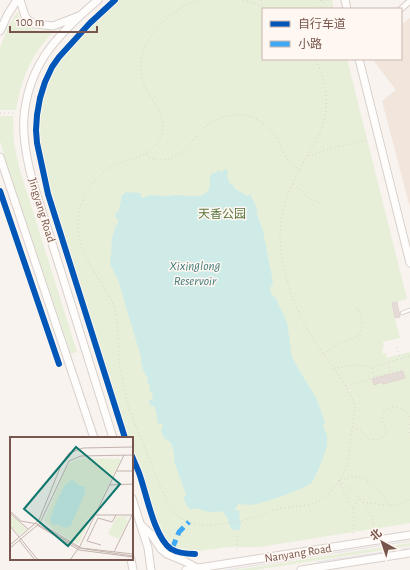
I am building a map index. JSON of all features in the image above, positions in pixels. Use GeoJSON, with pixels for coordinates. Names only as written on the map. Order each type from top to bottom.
{"type":"FeatureCollection","features":[{"type":"Feature","properties":{"kind":"main road"},"geometry":{"type":"LineString","coordinates":[[0,31],[17,0]]}},
{"type":"Feature","properties":{"kind":"main road"},"geometry":{"type":"LineString","coordinates":[[20,0],[25,16],[29,21],[35,24],[53,26],[82,15]]}},
{"type":"Feature","properties":{"kind":"main road","name":"Jingyang Road"},"geometry":{"type":"LineString","coordinates":[[98,0],[51,47],[44,56],[32,82],[25,105],[23,132],[32,179],[113,437]]}},
{"type":"Feature","properties":{"kind":"main road"},"geometry":{"type":"LineString","coordinates":[[359,60],[410,263]]}},
{"type":"Feature","properties":{"kind":"main road","name":"Jingyang Road"},"geometry":{"type":"LineString","coordinates":[[0,157],[94,437]]}},
{"type":"Feature","properties":{"kind":"main road"},"geometry":{"type":"LineString","coordinates":[[133,501],[148,548],[151,570]]}},
{"type":"Feature","properties":{"kind":"main road"},"geometry":{"type":"LineString","coordinates":[[140,524],[151,534],[157,545],[164,551],[171,556],[198,568]]}},
{"type":"Feature","properties":{"kind":"main road","name":"Nanyang Road"},"geometry":{"type":"LineString","coordinates":[[186,570],[410,536]]}},
{"type":"Feature","properties":{"kind":"main road","name":"Nanyang Road"},"geometry":{"type":"LineString","coordinates":[[301,570],[410,553]]}},
{"type":"Feature","properties":{"kind":"main road"},"geometry":{"type":"LineString","coordinates":[[131,560],[133,570]]}},
{"type":"Feature","properties":{"kind":"street"},"geometry":{"type":"LineString","coordinates":[[402,8],[410,1]]}},
{"type":"Feature","properties":{"kind":"lane"},"geometry":{"type":"LineString","coordinates":[[402,313],[410,310]]}},
{"type":"Feature","properties":{"kind":"path"},"geometry":{"type":"LineString","coordinates":[[198,0],[180,8],[162,23],[149,40],[143,55],[141,67],[142,78],[146,89],[159,113],[163,126],[160,138],[146,154],[117,164],[97,179],[86,193],[83,200],[80,208],[78,224],[79,239],[84,255],[107,292],[115,309],[118,328],[120,365],[130,411],[163,492],[176,514],[186,521],[204,526],[244,520],[257,517],[274,510],[313,503],[329,494],[339,480],[348,462],[355,408],[352,398],[309,332],[301,317],[290,292],[280,241],[281,220],[287,196],[292,183],[323,125],[326,95],[320,70],[315,60]]}},
{"type":"Feature","properties":{"kind":"path"},"geometry":{"type":"LineString","coordinates":[[243,0],[263,7]]}},
{"type":"Feature","properties":{"kind":"path"},"geometry":{"type":"LineString","coordinates":[[261,0],[263,7]]}},
{"type":"Feature","properties":{"kind":"path"},"geometry":{"type":"LineString","coordinates":[[313,8],[321,0],[322,2],[329,0]]}},
{"type":"Feature","properties":{"kind":"path"},"geometry":{"type":"LineString","coordinates":[[0,113],[16,113]]}},
{"type":"Feature","properties":{"kind":"path"},"geometry":{"type":"LineString","coordinates":[[146,154],[149,158],[165,160],[177,156],[203,129],[210,124],[228,116],[245,115],[259,120],[267,127],[277,139],[288,160],[300,170]]}},
{"type":"Feature","properties":{"kind":"path"},"geometry":{"type":"LineString","coordinates":[[307,156],[336,147],[369,140]]}},
{"type":"Feature","properties":{"kind":"path"},"geometry":{"type":"LineString","coordinates":[[292,183],[309,198],[326,206]]}},
{"type":"Feature","properties":{"kind":"path"},"geometry":{"type":"LineString","coordinates":[[324,354],[338,344],[358,336],[361,330],[362,318],[354,306]]}},
{"type":"Feature","properties":{"kind":"path"},"geometry":{"type":"LineString","coordinates":[[397,347],[400,359]]}},
{"type":"Feature","properties":{"kind":"path"},"geometry":{"type":"LineString","coordinates":[[333,368],[357,365],[372,368],[410,356]]}},
{"type":"Feature","properties":{"kind":"path"},"geometry":{"type":"LineString","coordinates":[[388,362],[391,373]]}},
{"type":"Feature","properties":{"kind":"path"},"geometry":{"type":"LineString","coordinates":[[372,368],[374,377],[403,370]]}},
{"type":"Feature","properties":{"kind":"path"},"geometry":{"type":"LineString","coordinates":[[345,386],[371,379]]}},
{"type":"Feature","properties":{"kind":"path"},"geometry":{"type":"LineString","coordinates":[[352,427],[361,430],[369,438],[377,440],[385,436],[386,428],[382,419],[384,413],[388,409],[393,407],[400,408],[407,413],[410,420]]}},
{"type":"Feature","properties":{"kind":"path"},"geometry":{"type":"LineString","coordinates":[[115,408],[119,418]]}},
{"type":"Feature","properties":{"kind":"path"},"geometry":{"type":"LineString","coordinates":[[107,418],[119,418],[130,411]]}},
{"type":"Feature","properties":{"kind":"path"},"geometry":{"type":"LineString","coordinates":[[410,424],[410,436]]}},
{"type":"Feature","properties":{"kind":"path"},"geometry":{"type":"LineString","coordinates":[[339,480],[357,477],[364,480],[376,488],[391,506]]}},
{"type":"Feature","properties":{"kind":"path"},"geometry":{"type":"LineString","coordinates":[[339,480],[348,487],[370,513],[375,531]]}},
{"type":"Feature","properties":{"kind":"path"},"geometry":{"type":"LineString","coordinates":[[339,480],[344,494],[350,501],[352,508],[354,517],[353,534]]}},
{"type":"Feature","properties":{"kind":"path"},"geometry":{"type":"LineString","coordinates":[[352,508],[359,499]]}},
{"type":"Feature","properties":{"kind":"path"},"geometry":{"type":"LineString","coordinates":[[362,502],[391,506],[410,500]]}},
{"type":"Feature","properties":{"kind":"path"},"geometry":{"type":"LineString","coordinates":[[236,536],[237,549]]}},
{"type":"Feature","properties":{"kind":"shaded area"},"geometry":{"type":"Polygon","coordinates":[[[410,18],[410,207],[382,101],[396,90],[374,61],[402,60],[402,24],[410,18]]]}},
{"type":"Feature","properties":{"kind":"green space","name":"天香公园"},"geometry":{"type":"Polygon","coordinates":[[[118,0],[332,0],[334,8],[262,8],[262,60],[347,60],[407,299],[391,303],[400,338],[383,342],[384,347],[382,348],[383,354],[386,353],[387,358],[410,352],[410,523],[260,547],[229,547],[191,552],[184,552],[173,548],[163,537],[141,471],[133,452],[133,437],[127,437],[71,262],[42,160],[38,127],[39,111],[45,87],[57,63],[99,17],[118,0]]]}},
{"type":"Feature","properties":{"kind":"green space"},"geometry":{"type":"Polygon","coordinates":[[[17,12],[22,22],[30,28],[39,31],[50,29],[53,32],[30,63],[19,94],[16,110],[0,110],[0,48],[8,27],[17,12]]]}},
{"type":"Feature","properties":{"kind":"green space"},"geometry":{"type":"Polygon","coordinates":[[[0,116],[13,116],[14,144],[20,170],[77,352],[71,354],[6,162],[0,141],[0,116]]]}},
{"type":"Feature","properties":{"kind":"green space"},"geometry":{"type":"Polygon","coordinates":[[[410,543],[410,546],[255,570],[234,570],[410,543]]]}},
{"type":"Feature","properties":{"kind":"water","name":"Xixinglong Reservoir"},"geometry":{"type":"Polygon","coordinates":[[[225,169],[228,171],[229,181],[234,188],[247,196],[250,194],[258,211],[256,211],[263,231],[272,277],[273,284],[270,289],[287,322],[292,358],[315,396],[325,422],[323,427],[327,436],[325,453],[312,482],[301,489],[262,502],[249,505],[243,503],[242,506],[239,503],[234,509],[240,512],[240,530],[232,530],[227,517],[222,511],[213,512],[197,508],[191,509],[185,503],[183,497],[186,496],[174,461],[174,453],[171,443],[164,438],[161,430],[163,426],[162,424],[158,424],[155,407],[150,405],[149,400],[153,399],[153,396],[149,389],[150,386],[147,381],[148,378],[141,362],[141,357],[118,280],[110,264],[111,244],[114,230],[116,228],[115,226],[118,224],[119,220],[115,217],[116,212],[118,212],[119,209],[122,195],[126,192],[140,193],[142,198],[150,195],[202,195],[209,189],[212,173],[216,173],[218,170],[221,172],[225,169]]]}},
{"type":"Feature","properties":{"kind":"building"},"geometry":{"type":"Polygon","coordinates":[[[397,302],[400,317],[395,318],[392,303],[397,302]]]}},
{"type":"Feature","properties":{"kind":"building"},"geometry":{"type":"Polygon","coordinates":[[[403,371],[405,378],[374,385],[372,379],[403,371]]]}},
{"type":"Feature","properties":{"kind":"tram line"},"geometry":{"type":"LineString","coordinates":[[226,570],[410,541]]}},
{"type":"Feature","properties":{"kind":"tram line"},"geometry":{"type":"LineString","coordinates":[[317,562],[410,548]]}},
{"type":"Feature","properties":{"kind":"marked path"},"geometry":{"type":"LineString","coordinates":[[172,549],[179,532],[189,522]]}},
{"type":"Feature","properties":{"kind":"cycle path"},"geometry":{"type":"LineString","coordinates":[[115,0],[90,23],[59,57],[52,67],[40,98],[36,130],[37,143],[48,194],[125,437]]}},
{"type":"Feature","properties":{"kind":"cycle path"},"geometry":{"type":"LineString","coordinates":[[0,191],[59,364]]}},
{"type":"Feature","properties":{"kind":"cycle path"},"geometry":{"type":"LineString","coordinates":[[133,458],[140,476],[152,517],[165,544],[171,549],[183,553],[195,554]]}}]}
